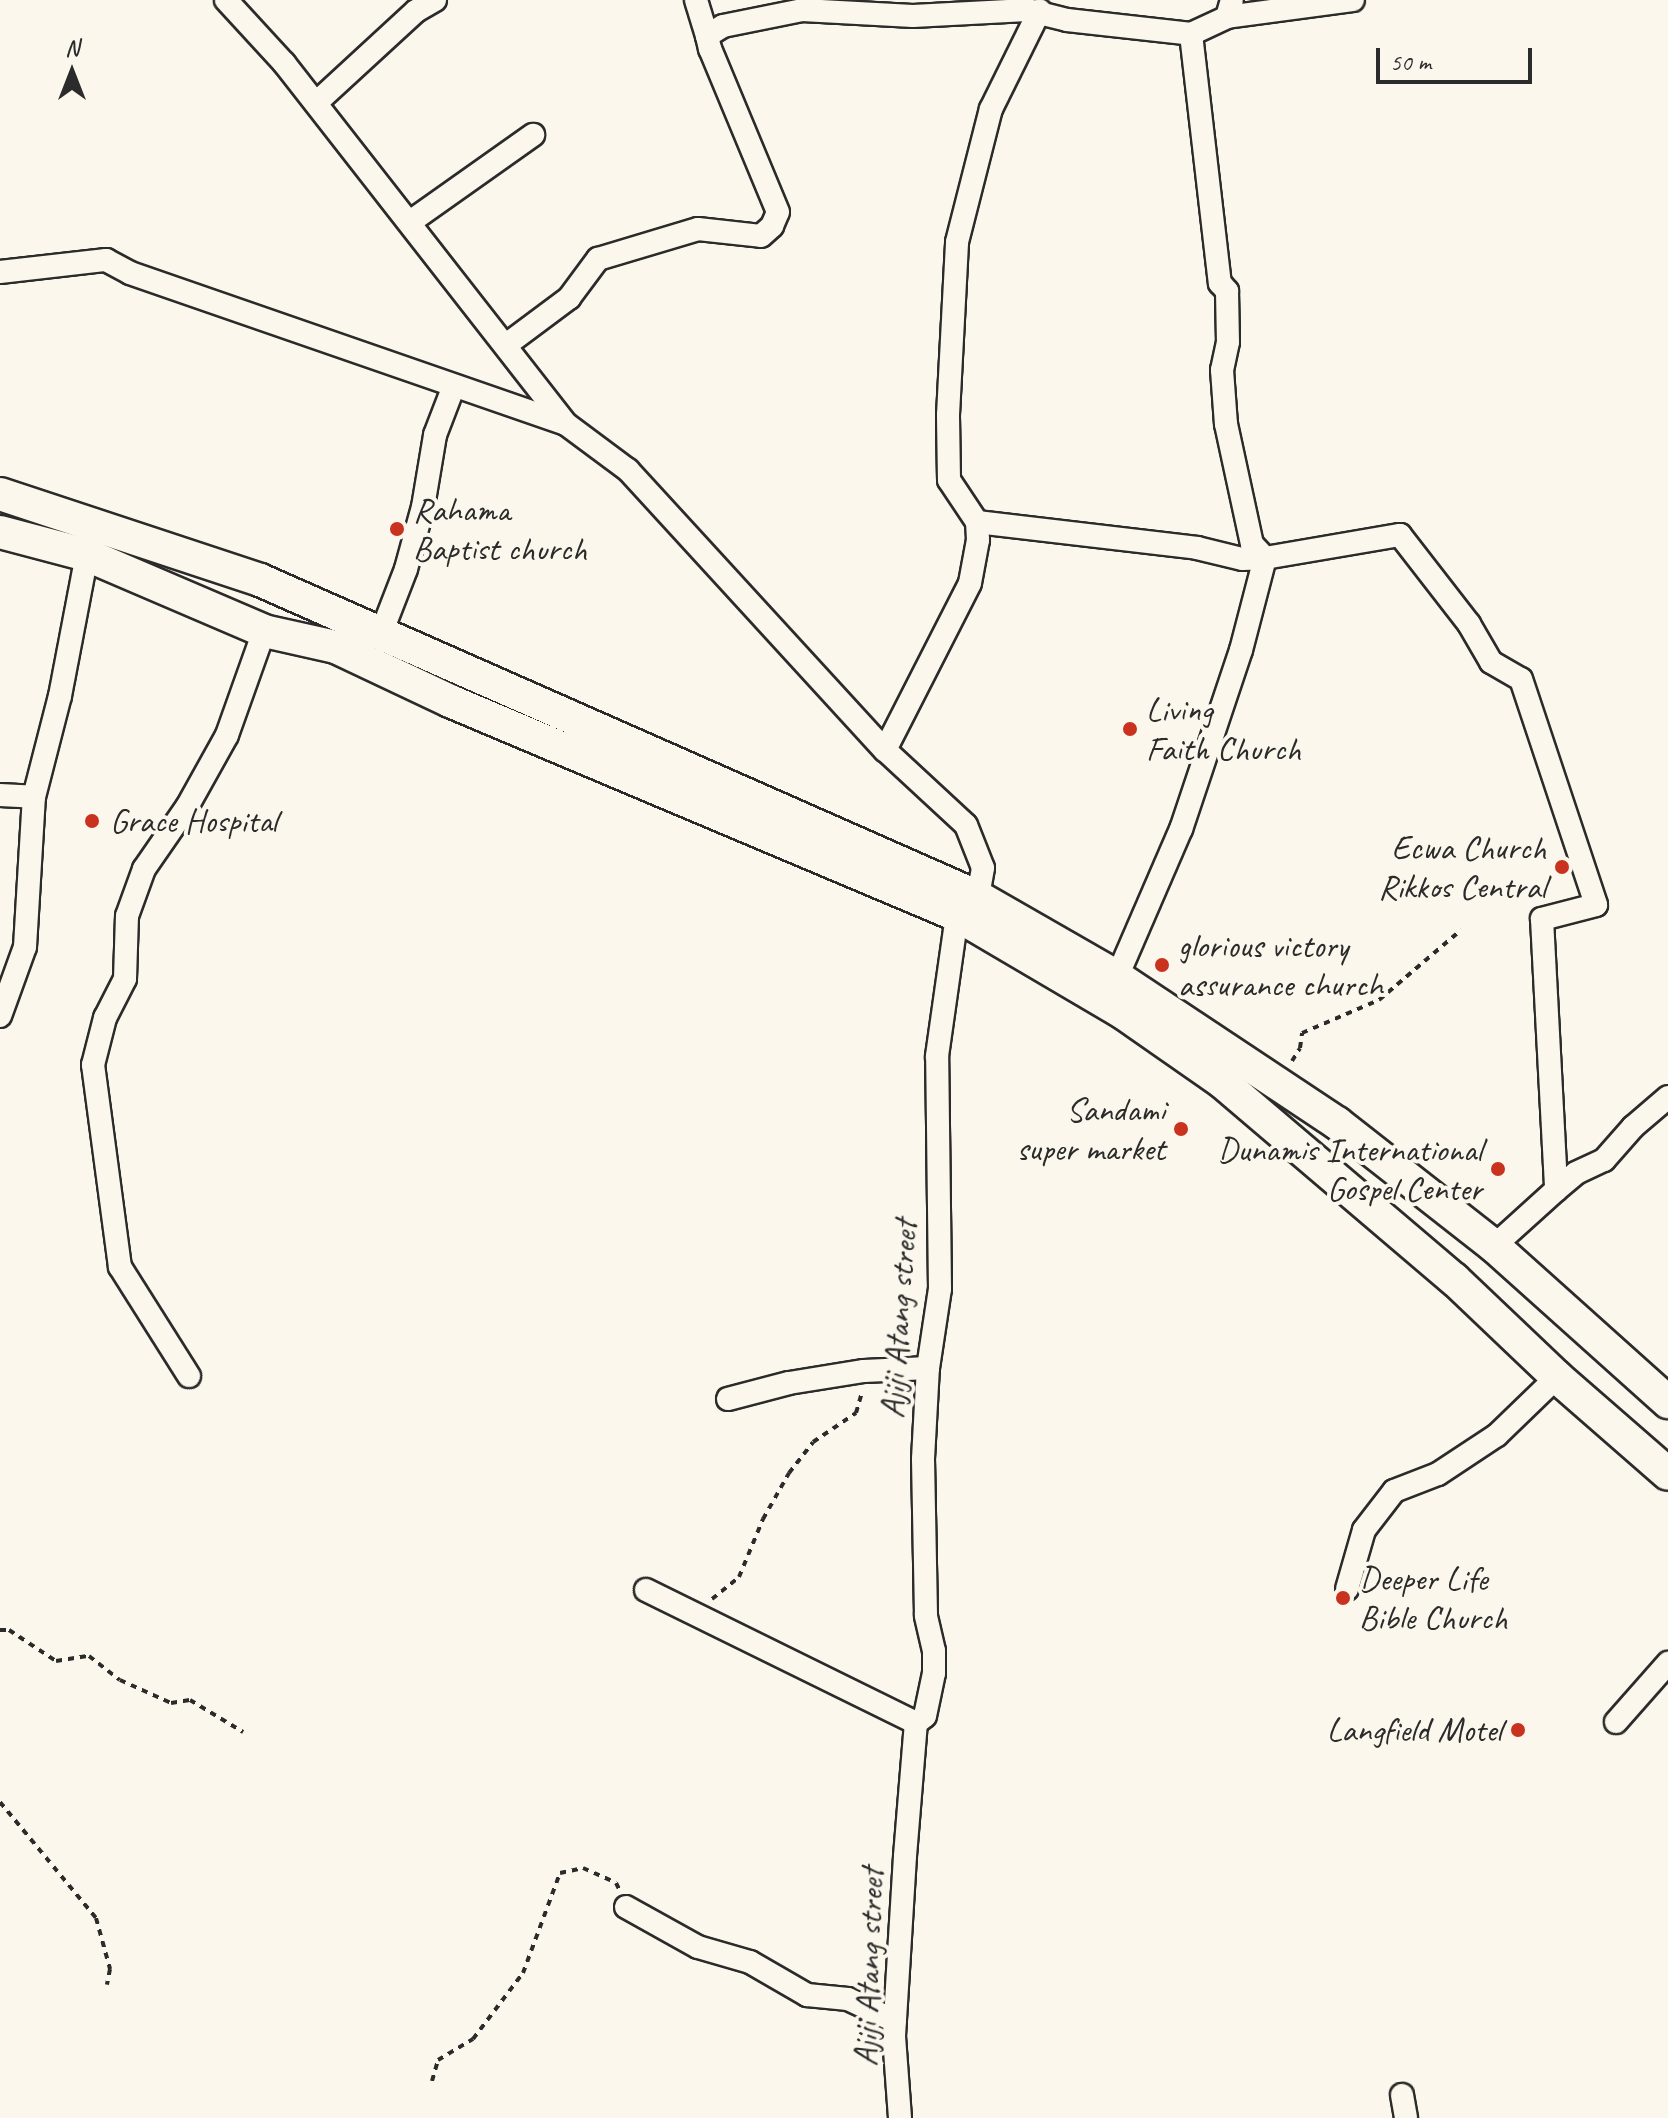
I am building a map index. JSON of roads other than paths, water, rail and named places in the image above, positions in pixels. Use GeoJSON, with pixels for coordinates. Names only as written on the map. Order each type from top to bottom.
{"type":"FeatureCollection","features":[{"type":"Feature","properties":{"kind":"main road"},"geometry":{"type":"LineString","coordinates":[[0,494],[260,580],[382,631],[1117,977],[1337,1123],[1494,1246],[1668,1402]]}},
{"type":"Feature","properties":{"kind":"main road"},"geometry":{"type":"LineString","coordinates":[[0,532],[87,555],[264,631],[336,647],[450,701],[968,906],[1221,1081],[1454,1279],[1557,1377],[1668,1474]]}},
{"type":"Feature","properties":{"kind":"street"},"geometry":{"type":"LineString","coordinates":[[226,0],[316,103],[566,424]]}},
{"type":"Feature","properties":{"kind":"street"},"geometry":{"type":"LineString","coordinates":[[316,103],[416,11],[435,0]]}},
{"type":"Feature","properties":{"kind":"street"},"geometry":{"type":"LineString","coordinates":[[506,345],[569,298],[598,259],[698,229],[761,236],[772,226],[778,212],[707,36],[696,0]]}},
{"type":"Feature","properties":{"kind":"street"},"geometry":{"type":"LineString","coordinates":[[707,36],[723,26],[802,10],[1031,7],[1067,20],[1191,34],[1230,8],[1353,0]]}},
{"type":"Feature","properties":{"kind":"street"},"geometry":{"type":"LineString","coordinates":[[885,750],[970,583],[978,540],[977,522],[949,480],[948,415],[957,242],[991,109],[1031,7]]}},
{"type":"Feature","properties":{"kind":"street"},"geometry":{"type":"LineString","coordinates":[[1191,34],[1220,283],[1227,291],[1228,342],[1222,370],[1226,424],[1252,544],[1265,558]]}},
{"type":"Feature","properties":{"kind":"street"},"geometry":{"type":"LineString","coordinates":[[410,222],[533,135]]}},
{"type":"Feature","properties":{"kind":"street"},"geometry":{"type":"LineString","coordinates":[[0,272],[106,260],[130,273],[453,388],[566,424]]}},
{"type":"Feature","properties":{"kind":"street"},"geometry":{"type":"LineString","coordinates":[[382,631],[406,569],[423,507],[435,435],[453,388]]}},
{"type":"Feature","properties":{"kind":"street","name":"Ajiji Atang street"},"geometry":{"type":"LineString","coordinates":[[566,424],[628,470],[885,750],[966,825],[983,868],[968,906],[937,1056],[940,1289],[928,1368],[923,1475],[926,1615],[934,1651],[934,1673],[925,1716],[916,1723],[895,2021],[900,2118]]}},
{"type":"Feature","properties":{"kind":"street"},"geometry":{"type":"LineString","coordinates":[[977,522],[1197,548],[1242,559],[1265,558],[1400,535],[1469,624],[1491,662],[1521,679],[1596,905],[1542,919],[1556,1190]]}},
{"type":"Feature","properties":{"kind":"street"},"geometry":{"type":"LineString","coordinates":[[0,1016],[25,947],[34,797],[60,696],[87,555]]}},
{"type":"Feature","properties":{"kind":"street"},"geometry":{"type":"LineString","coordinates":[[1117,977],[1181,829],[1241,650],[1265,558]]}},
{"type":"Feature","properties":{"kind":"street"},"geometry":{"type":"LineString","coordinates":[[189,1376],[120,1267],[93,1065],[105,1018],[125,979],[127,916],[144,869],[187,807],[227,735],[264,631]]}},
{"type":"Feature","properties":{"kind":"street"},"geometry":{"type":"LineString","coordinates":[[0,795],[34,797]]}},
{"type":"Feature","properties":{"kind":"street"},"geometry":{"type":"LineString","coordinates":[[1494,1246],[1576,1173],[1604,1160],[1633,1127],[1668,1097]]}},
{"type":"Feature","properties":{"kind":"street"},"geometry":{"type":"LineString","coordinates":[[728,1399],[789,1383],[869,1371],[928,1368]]}},
{"type":"Feature","properties":{"kind":"street"},"geometry":{"type":"LineString","coordinates":[[1347,1589],[1364,1530],[1394,1491],[1438,1474],[1497,1435],[1557,1377]]}},
{"type":"Feature","properties":{"kind":"street"},"geometry":{"type":"LineString","coordinates":[[646,1590],[916,1723]]}},
{"type":"Feature","properties":{"kind":"street"},"geometry":{"type":"LineString","coordinates":[[1616,1722],[1668,1663]]}},
{"type":"Feature","properties":{"kind":"street"},"geometry":{"type":"LineString","coordinates":[[626,1907],[698,1947],[750,1962],[807,1995],[848,1999],[895,2021]]}},
{"type":"Feature","properties":{"kind":"street"},"geometry":{"type":"LineString","coordinates":[[1402,2095],[1406,2118]]}},
{"type":"Feature","properties":{"kind":"place","name":"Rahama Baptist church"},"geometry":{"type":"Point","coordinates":[397,529]}},
{"type":"Feature","properties":{"kind":"place","name":"Living Faith Church"},"geometry":{"type":"Point","coordinates":[1130,729]}},
{"type":"Feature","properties":{"kind":"place","name":"Grace Hospital"},"geometry":{"type":"Point","coordinates":[92,821]}},
{"type":"Feature","properties":{"kind":"place","name":"Ecwa Church Rikkos Central"},"geometry":{"type":"Point","coordinates":[1562,867]}},
{"type":"Feature","properties":{"kind":"place","name":"glorious victory assurance church"},"geometry":{"type":"Point","coordinates":[1162,965]}},
{"type":"Feature","properties":{"kind":"place","name":"Sandami super market"},"geometry":{"type":"Point","coordinates":[1181,1129]}},
{"type":"Feature","properties":{"kind":"place","name":"Dunamis International Gospel Center"},"geometry":{"type":"Point","coordinates":[1498,1169]}},
{"type":"Feature","properties":{"kind":"place","name":"Deeper Life Bible Church"},"geometry":{"type":"Point","coordinates":[1343,1598]}},
{"type":"Feature","properties":{"kind":"place","name":"Langfield Motel"},"geometry":{"type":"Point","coordinates":[1518,1730]}}]}
